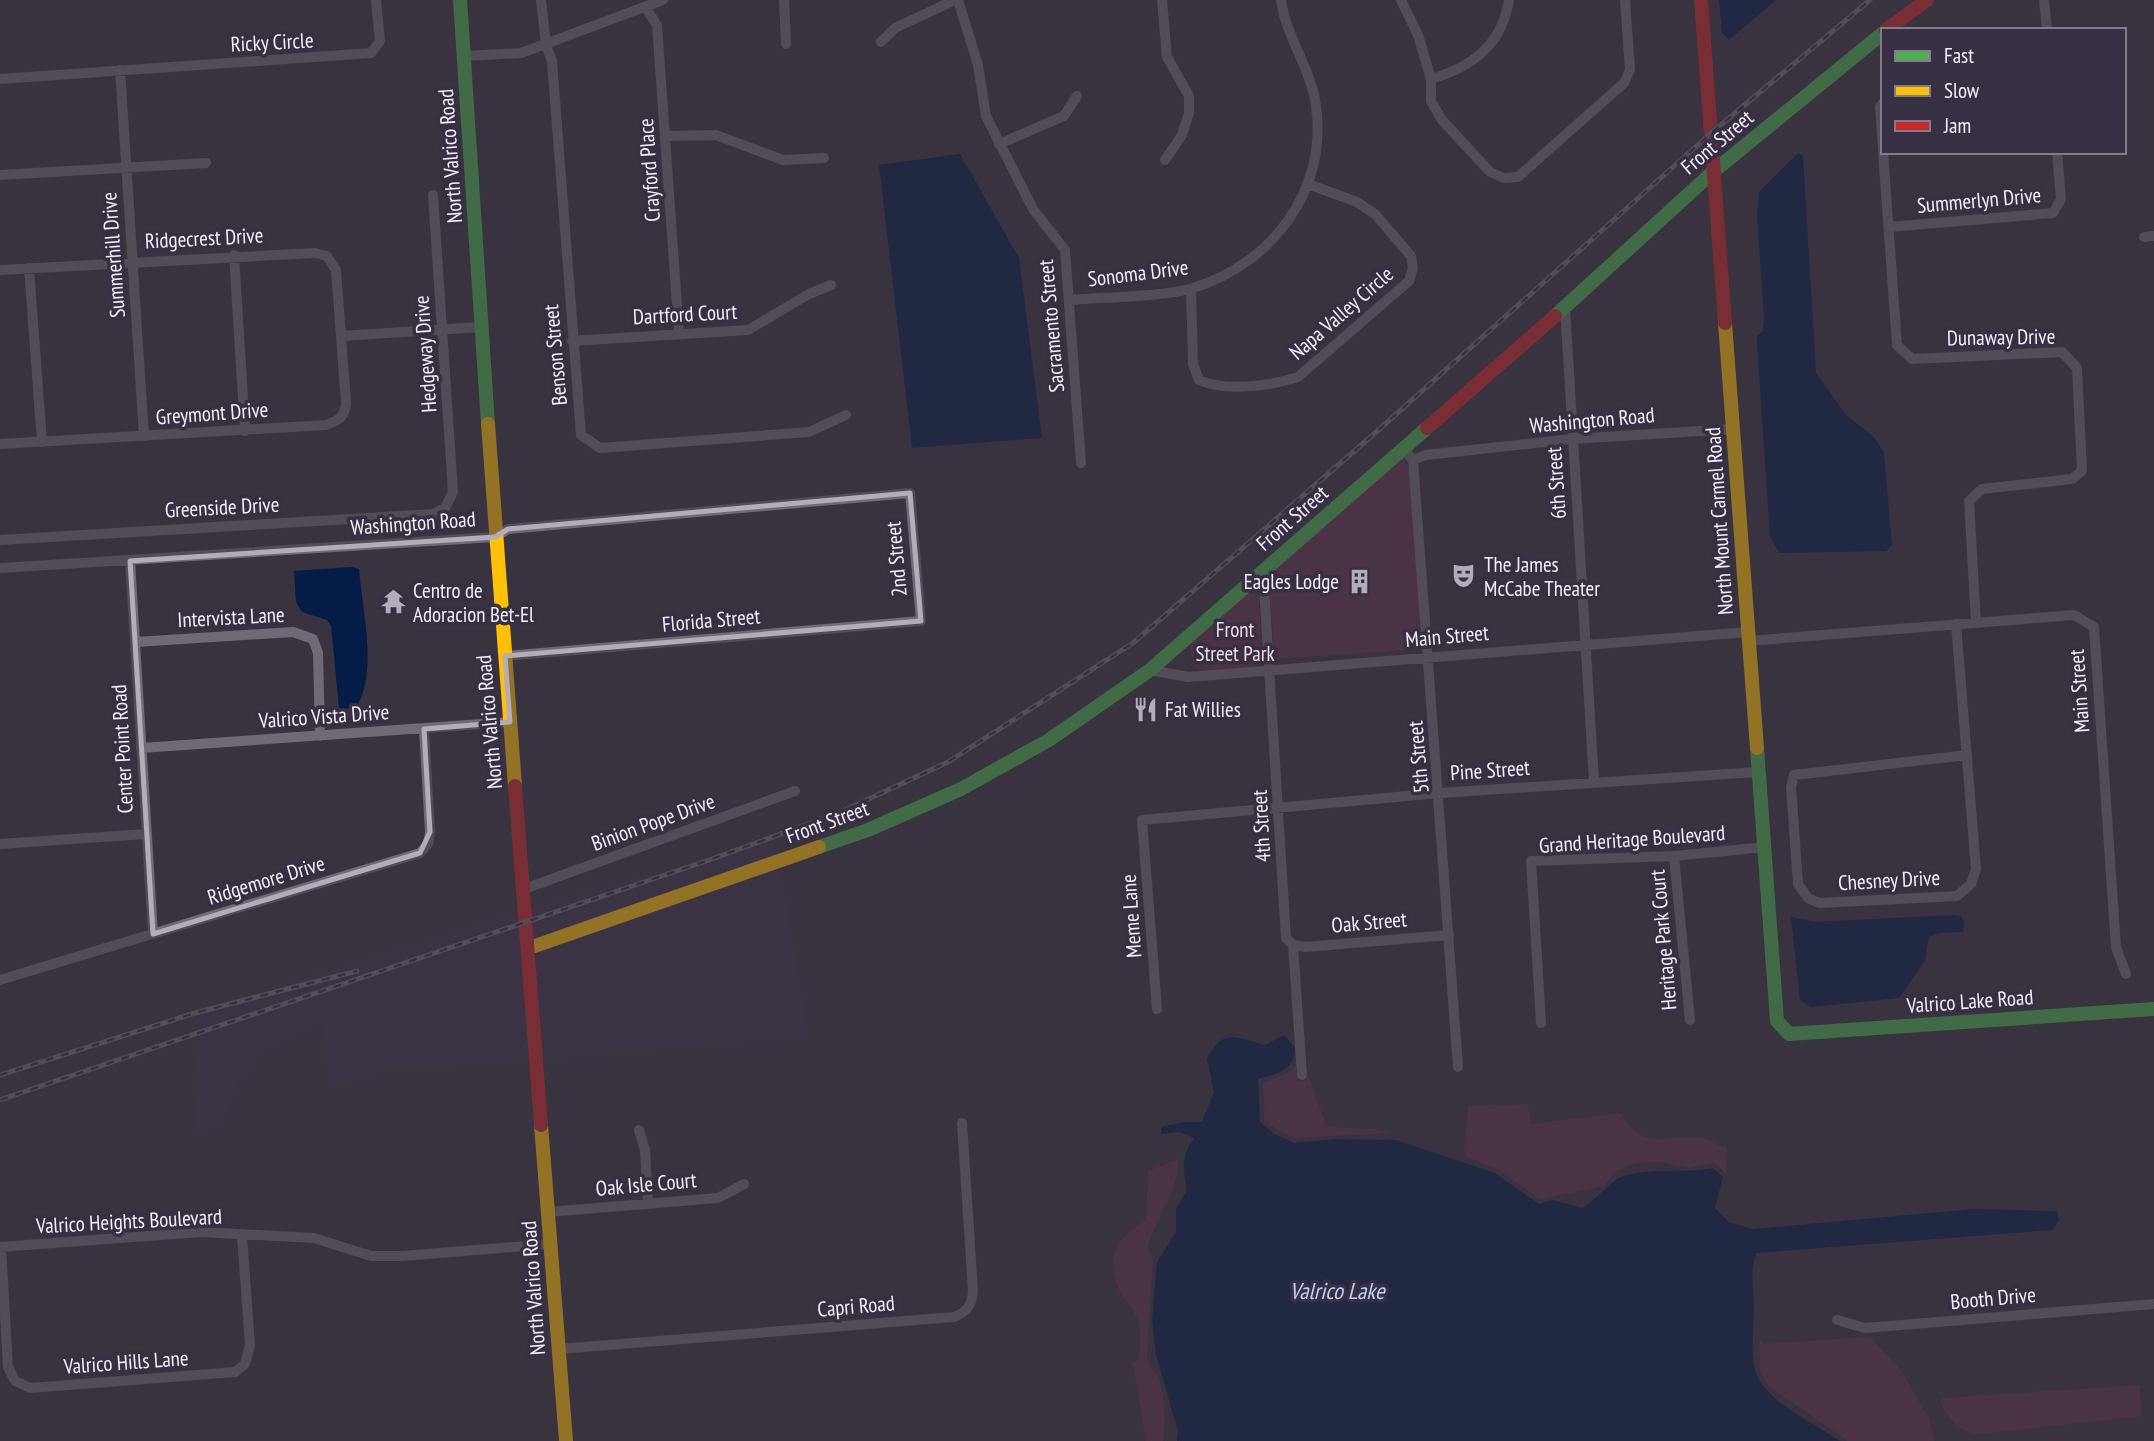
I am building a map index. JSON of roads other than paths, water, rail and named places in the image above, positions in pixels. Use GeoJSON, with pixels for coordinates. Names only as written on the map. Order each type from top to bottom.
{"type":"FeatureCollection","features":[{"type":"Feature","properties":{"kind":"street","name":"Ricky Circle"},"geometry":{"type":"LineString","coordinates":[[0,79],[371,53],[380,41],[376,0]]}},
{"type":"Feature","properties":{"kind":"street","name":"North Valrico Road"},"geometry":{"type":"LineString","coordinates":[[460,0],[495,537],[566,1441]]}},
{"type":"Feature","properties":{"kind":"street","name":"Benson Street"},"geometry":{"type":"LineString","coordinates":[[541,0],[552,61],[581,435],[600,448],[808,432],[846,415]]}},
{"type":"Feature","properties":{"kind":"street"},"geometry":{"type":"LineString","coordinates":[[465,56],[522,53],[663,0]]}},
{"type":"Feature","properties":{"kind":"street"},"geometry":{"type":"LineString","coordinates":[[784,0],[786,44]]}},
{"type":"Feature","properties":{"kind":"street"},"geometry":{"type":"LineString","coordinates":[[881,42],[895,28],[957,0]]}},
{"type":"Feature","properties":{"kind":"street","name":"Sacramento Street"},"geometry":{"type":"LineString","coordinates":[[957,0],[978,65],[986,116],[1033,209],[1065,250],[1071,300],[1081,463]]}},
{"type":"Feature","properties":{"kind":"street"},"geometry":{"type":"LineString","coordinates":[[1162,0],[1167,57],[1189,96],[1189,113],[1182,135],[1165,160]]}},
{"type":"Feature","properties":{"kind":"street","name":"Sonoma Drive"},"geometry":{"type":"LineString","coordinates":[[1071,300],[1191,289],[1230,274],[1264,251],[1291,219],[1308,184],[1317,145],[1316,106],[1308,73],[1283,16],[1282,0]]}},
{"type":"Feature","properties":{"kind":"street"},"geometry":{"type":"LineString","coordinates":[[1401,0],[1418,35],[1431,79],[1431,101],[1442,120],[1490,172],[1504,178],[1518,177],[1624,83],[1630,70],[1625,0]]}},
{"type":"Feature","properties":{"kind":"street"},"geometry":{"type":"LineString","coordinates":[[1431,79],[1461,70],[1496,41],[1506,21],[1509,0]]}},
{"type":"Feature","properties":{"kind":"street","name":"North Mount Carmel Road"},"geometry":{"type":"LineString","coordinates":[[1701,0],[1777,1021],[1788,1034]]}},
{"type":"Feature","properties":{"kind":"street","name":"Front Street"},"geometry":{"type":"LineString","coordinates":[[1888,28],[1927,0]]}},
{"type":"Feature","properties":{"kind":"street"},"geometry":{"type":"LineString","coordinates":[[2045,0],[2047,28]]}},
{"type":"Feature","properties":{"kind":"street","name":"Crayford Place"},"geometry":{"type":"LineString","coordinates":[[645,7],[657,25],[679,333]]}},
{"type":"Feature","properties":{"kind":"street","name":"Front Street"},"geometry":{"type":"LineString","coordinates":[[529,948],[816,849],[961,789],[1049,740],[1150,670],[1564,307],[1714,171],[1881,33]]}},
{"type":"Feature","properties":{"kind":"street","name":"Summerhill Drive"},"geometry":{"type":"LineString","coordinates":[[120,70],[144,436]]}},
{"type":"Feature","properties":{"kind":"street"},"geometry":{"type":"LineString","coordinates":[[999,145],[1064,116],[1077,96]]}},
{"type":"Feature","properties":{"kind":"street"},"geometry":{"type":"LineString","coordinates":[[666,136],[716,135],[783,160],[824,158]]}},
{"type":"Feature","properties":{"kind":"street","name":"Dunaway Drive"},"geometry":{"type":"LineString","coordinates":[[1883,154],[1897,345],[1912,359],[2062,352],[2077,368],[2082,471],[2072,480],[1982,489],[1969,501],[1976,623]]}},
{"type":"Feature","properties":{"kind":"street","name":"Summerlyn Drive"},"geometry":{"type":"LineString","coordinates":[[1889,227],[2053,213],[2061,198],[2057,154]]}},
{"type":"Feature","properties":{"kind":"street"},"geometry":{"type":"LineString","coordinates":[[0,175],[206,163]]}},
{"type":"Feature","properties":{"kind":"street","name":"Napa Valley Circle"},"geometry":{"type":"LineString","coordinates":[[1191,289],[1193,364],[1199,380],[1215,387],[1284,382],[1298,377],[1409,281],[1413,268],[1411,256],[1375,214],[1357,202],[1308,184]]}},
{"type":"Feature","properties":{"kind":"street","name":"Hedgeway Drive"},"geometry":{"type":"LineString","coordinates":[[433,195],[453,492],[445,508]]}},
{"type":"Feature","properties":{"kind":"street","name":"Ridgecrest Drive"},"geometry":{"type":"LineString","coordinates":[[0,270],[316,253],[327,256],[336,270],[341,336]]}},
{"type":"Feature","properties":{"kind":"street"},"geometry":{"type":"LineString","coordinates":[[234,256],[245,431]]}},
{"type":"Feature","properties":{"kind":"street"},"geometry":{"type":"LineString","coordinates":[[29,268],[42,442]]}},
{"type":"Feature","properties":{"kind":"street","name":"Dartford Court"},"geometry":{"type":"LineString","coordinates":[[572,341],[748,330],[809,294],[831,285]]}},
{"type":"Feature","properties":{"kind":"street","name":"6th Street"},"geometry":{"type":"LineString","coordinates":[[1564,307],[1588,643],[1594,782]]}},
{"type":"Feature","properties":{"kind":"street"},"geometry":{"type":"LineString","coordinates":[[341,336],[481,327]]}},
{"type":"Feature","properties":{"kind":"street","name":"Greymont Drive"},"geometry":{"type":"LineString","coordinates":[[0,444],[326,425],[339,420],[345,412],[341,336]]}},
{"type":"Feature","properties":{"kind":"street","name":"Washington Road"},"geometry":{"type":"LineString","coordinates":[[1413,460],[1426,455],[1572,439],[1733,429]]}},
{"type":"Feature","properties":{"kind":"street"},"geometry":{"type":"LineString","coordinates":[[1403,448],[1413,460]]}},
{"type":"Feature","properties":{"kind":"street","name":"5th Street"},"geometry":{"type":"LineString","coordinates":[[1413,460],[1440,793],[1458,1067]]}},
{"type":"Feature","properties":{"kind":"street","name":"Washington Road"},"geometry":{"type":"LineString","coordinates":[[0,568],[495,537],[508,529],[910,493]]}},
{"type":"Feature","properties":{"kind":"street","name":"2nd Street"},"geometry":{"type":"LineString","coordinates":[[910,493],[920,621]]}},
{"type":"Feature","properties":{"kind":"street","name":"Greenside Drive"},"geometry":{"type":"LineString","coordinates":[[0,540],[433,514],[445,508]]}},
{"type":"Feature","properties":{"kind":"street","name":"Center Point Road"},"geometry":{"type":"LineString","coordinates":[[130,561],[153,934]]}},
{"type":"Feature","properties":{"kind":"street","name":"4th Street"},"geometry":{"type":"LineString","coordinates":[[1263,572],[1286,938],[1293,945],[1302,1075]]}},
{"type":"Feature","properties":{"kind":"street","name":"Main Street"},"geometry":{"type":"LineString","coordinates":[[1150,670],[1188,677],[1588,643],[1976,623],[2074,615],[2094,627],[2116,947],[2126,974]]}},
{"type":"Feature","properties":{"kind":"street","name":"Florida Street"},"geometry":{"type":"LineString","coordinates":[[505,656],[920,621]]}},
{"type":"Feature","properties":{"kind":"street","name":"Chesney Drive"},"geometry":{"type":"LineString","coordinates":[[1956,624],[1967,755],[1976,869],[1971,884],[1957,896],[1819,903],[1808,898],[1798,884],[1791,787],[1794,775],[1967,755]]}},
{"type":"Feature","properties":{"kind":"street","name":"Intervista Lane"},"geometry":{"type":"LineString","coordinates":[[136,642],[293,632],[313,639],[318,653],[320,736]]}},
{"type":"Feature","properties":{"kind":"street","name":"Valrico Vista Drive"},"geometry":{"type":"LineString","coordinates":[[141,748],[510,722]]}},
{"type":"Feature","properties":{"kind":"street","name":"Ridgemore Drive"},"geometry":{"type":"LineString","coordinates":[[0,980],[421,853],[428,844],[430,832],[424,729]]}},
{"type":"Feature","properties":{"kind":"street","name":"Pine Street"},"geometry":{"type":"LineString","coordinates":[[1142,820],[1440,793],[1758,772]]}},
{"type":"Feature","properties":{"kind":"street","name":"Binion Pope Drive"},"geometry":{"type":"LineString","coordinates":[[524,889],[795,791]]}},
{"type":"Feature","properties":{"kind":"street","name":"Meme Lane"},"geometry":{"type":"LineString","coordinates":[[1142,820],[1157,1009]]}},
{"type":"Feature","properties":{"kind":"street"},"geometry":{"type":"LineString","coordinates":[[0,844],[146,834]]}},
{"type":"Feature","properties":{"kind":"street","name":"Grand Heritage Boulevard"},"geometry":{"type":"LineString","coordinates":[[1541,1023],[1531,862],[1674,856],[1766,847]]}},
{"type":"Feature","properties":{"kind":"street","name":"Heritage Park Court"},"geometry":{"type":"LineString","coordinates":[[1674,856],[1690,1020]]}},
{"type":"Feature","properties":{"kind":"street","name":"Oak Street"},"geometry":{"type":"LineString","coordinates":[[1293,945],[1306,947],[1449,935]]}},
{"type":"Feature","properties":{"kind":"street","name":"Valrico Lake Road"},"geometry":{"type":"LineString","coordinates":[[1788,1034],[2154,1009]]}},
{"type":"Feature","properties":{"kind":"street","name":"Capri Road"},"geometry":{"type":"LineString","coordinates":[[559,1349],[940,1318],[964,1313],[973,1299],[973,1291],[962,1124]]}},
{"type":"Feature","properties":{"kind":"street"},"geometry":{"type":"LineString","coordinates":[[639,1130],[645,1150],[649,1204]]}},
{"type":"Feature","properties":{"kind":"street","name":"Oak Isle Court"},"geometry":{"type":"LineString","coordinates":[[548,1212],[718,1198],[744,1184]]}},
{"type":"Feature","properties":{"kind":"street","name":"Valrico Heights Boulevard"},"geometry":{"type":"LineString","coordinates":[[1,1247],[201,1232],[314,1238],[371,1256],[551,1244]]}},
{"type":"Feature","properties":{"kind":"street","name":"Valrico Hills Lane"},"geometry":{"type":"LineString","coordinates":[[1,1247],[8,1367],[15,1381],[30,1388],[235,1372],[245,1364],[250,1345],[242,1236]]}},
{"type":"Feature","properties":{"kind":"street","name":"Booth Drive"},"geometry":{"type":"LineString","coordinates":[[1837,1320],[1865,1328],[2154,1304]]}},
{"type":"Feature","properties":{"kind":"water"},"geometry":{"type":"Polygon","coordinates":[[[1719,0],[1776,0],[1729,40],[1722,33],[1719,0]]]}},
{"type":"Feature","properties":{"kind":"water"},"geometry":{"type":"Polygon","coordinates":[[[1798,153],[1803,156],[1816,373],[1846,415],[1874,437],[1884,453],[1892,545],[1886,551],[1780,553],[1770,537],[1757,343],[1757,336],[1763,331],[1764,317],[1757,217],[1759,192],[1798,153]]]}},
{"type":"Feature","properties":{"kind":"water"},"geometry":{"type":"Polygon","coordinates":[[[960,154],[1019,258],[1042,438],[912,448],[879,165],[960,154]]]}},
{"type":"Feature","properties":{"kind":"water"},"geometry":{"type":"Polygon","coordinates":[[[351,567],[359,569],[368,660],[362,695],[355,709],[339,708],[331,626],[327,620],[302,612],[296,602],[294,571],[351,567]]]}},
{"type":"Feature","properties":{"kind":"water"},"geometry":{"type":"Polygon","coordinates":[[[1961,916],[1964,922],[1963,932],[1939,933],[1929,937],[1925,961],[1899,998],[1811,1007],[1800,1000],[1791,917],[1814,922],[1961,916]]]}},
{"type":"Feature","properties":{"kind":"water","name":"Valrico Lake"},"geometry":{"type":"Polygon","coordinates":[[[1284,1035],[1295,1047],[1292,1061],[1284,1070],[1258,1079],[1260,1122],[1274,1134],[1294,1143],[1335,1139],[1396,1140],[1495,1173],[1539,1204],[1553,1200],[1582,1208],[1621,1177],[1644,1172],[1713,1168],[1723,1177],[1715,1208],[1729,1222],[1752,1229],[1974,1209],[2057,1211],[2059,1221],[2052,1230],[1757,1253],[1753,1272],[1753,1349],[1756,1373],[1761,1384],[1780,1403],[1840,1441],[1177,1441],[1178,1431],[1156,1355],[1152,1319],[1157,1262],[1176,1232],[1176,1209],[1187,1190],[1185,1157],[1194,1138],[1180,1132],[1161,1134],[1161,1127],[1183,1122],[1202,1122],[1214,1092],[1207,1059],[1219,1042],[1232,1037],[1265,1045],[1284,1035]]]}},
{"type":"Feature","properties":{"kind":"railway"},"geometry":{"type":"LineString","coordinates":[[0,1100],[712,859],[841,812],[948,762],[1133,643],[1366,441],[1710,134],[1870,0]]}},
{"type":"Feature","properties":{"kind":"railway"},"geometry":{"type":"LineString","coordinates":[[0,1075],[195,1013],[357,971]]}},
{"type":"Feature","properties":{"kind":"place","name":"The James McCabe Theater"},"geometry":{"type":"Point","coordinates":[1464,576]}},
{"type":"Feature","properties":{"kind":"place","name":"Eagles Lodge"},"geometry":{"type":"Point","coordinates":[1359,581]}},
{"type":"Feature","properties":{"kind":"place","name":"Centro de Adoracion Bet-El"},"geometry":{"type":"Point","coordinates":[393,602]}},
{"type":"Feature","properties":{"kind":"place","name":"Fat Willies"},"geometry":{"type":"Point","coordinates":[1145,709]}},
{"type":"Feature","properties":{"kind":"park label","name":"Front Street Park"},"geometry":{"type":"Point","coordinates":[1235,641]}}]}
